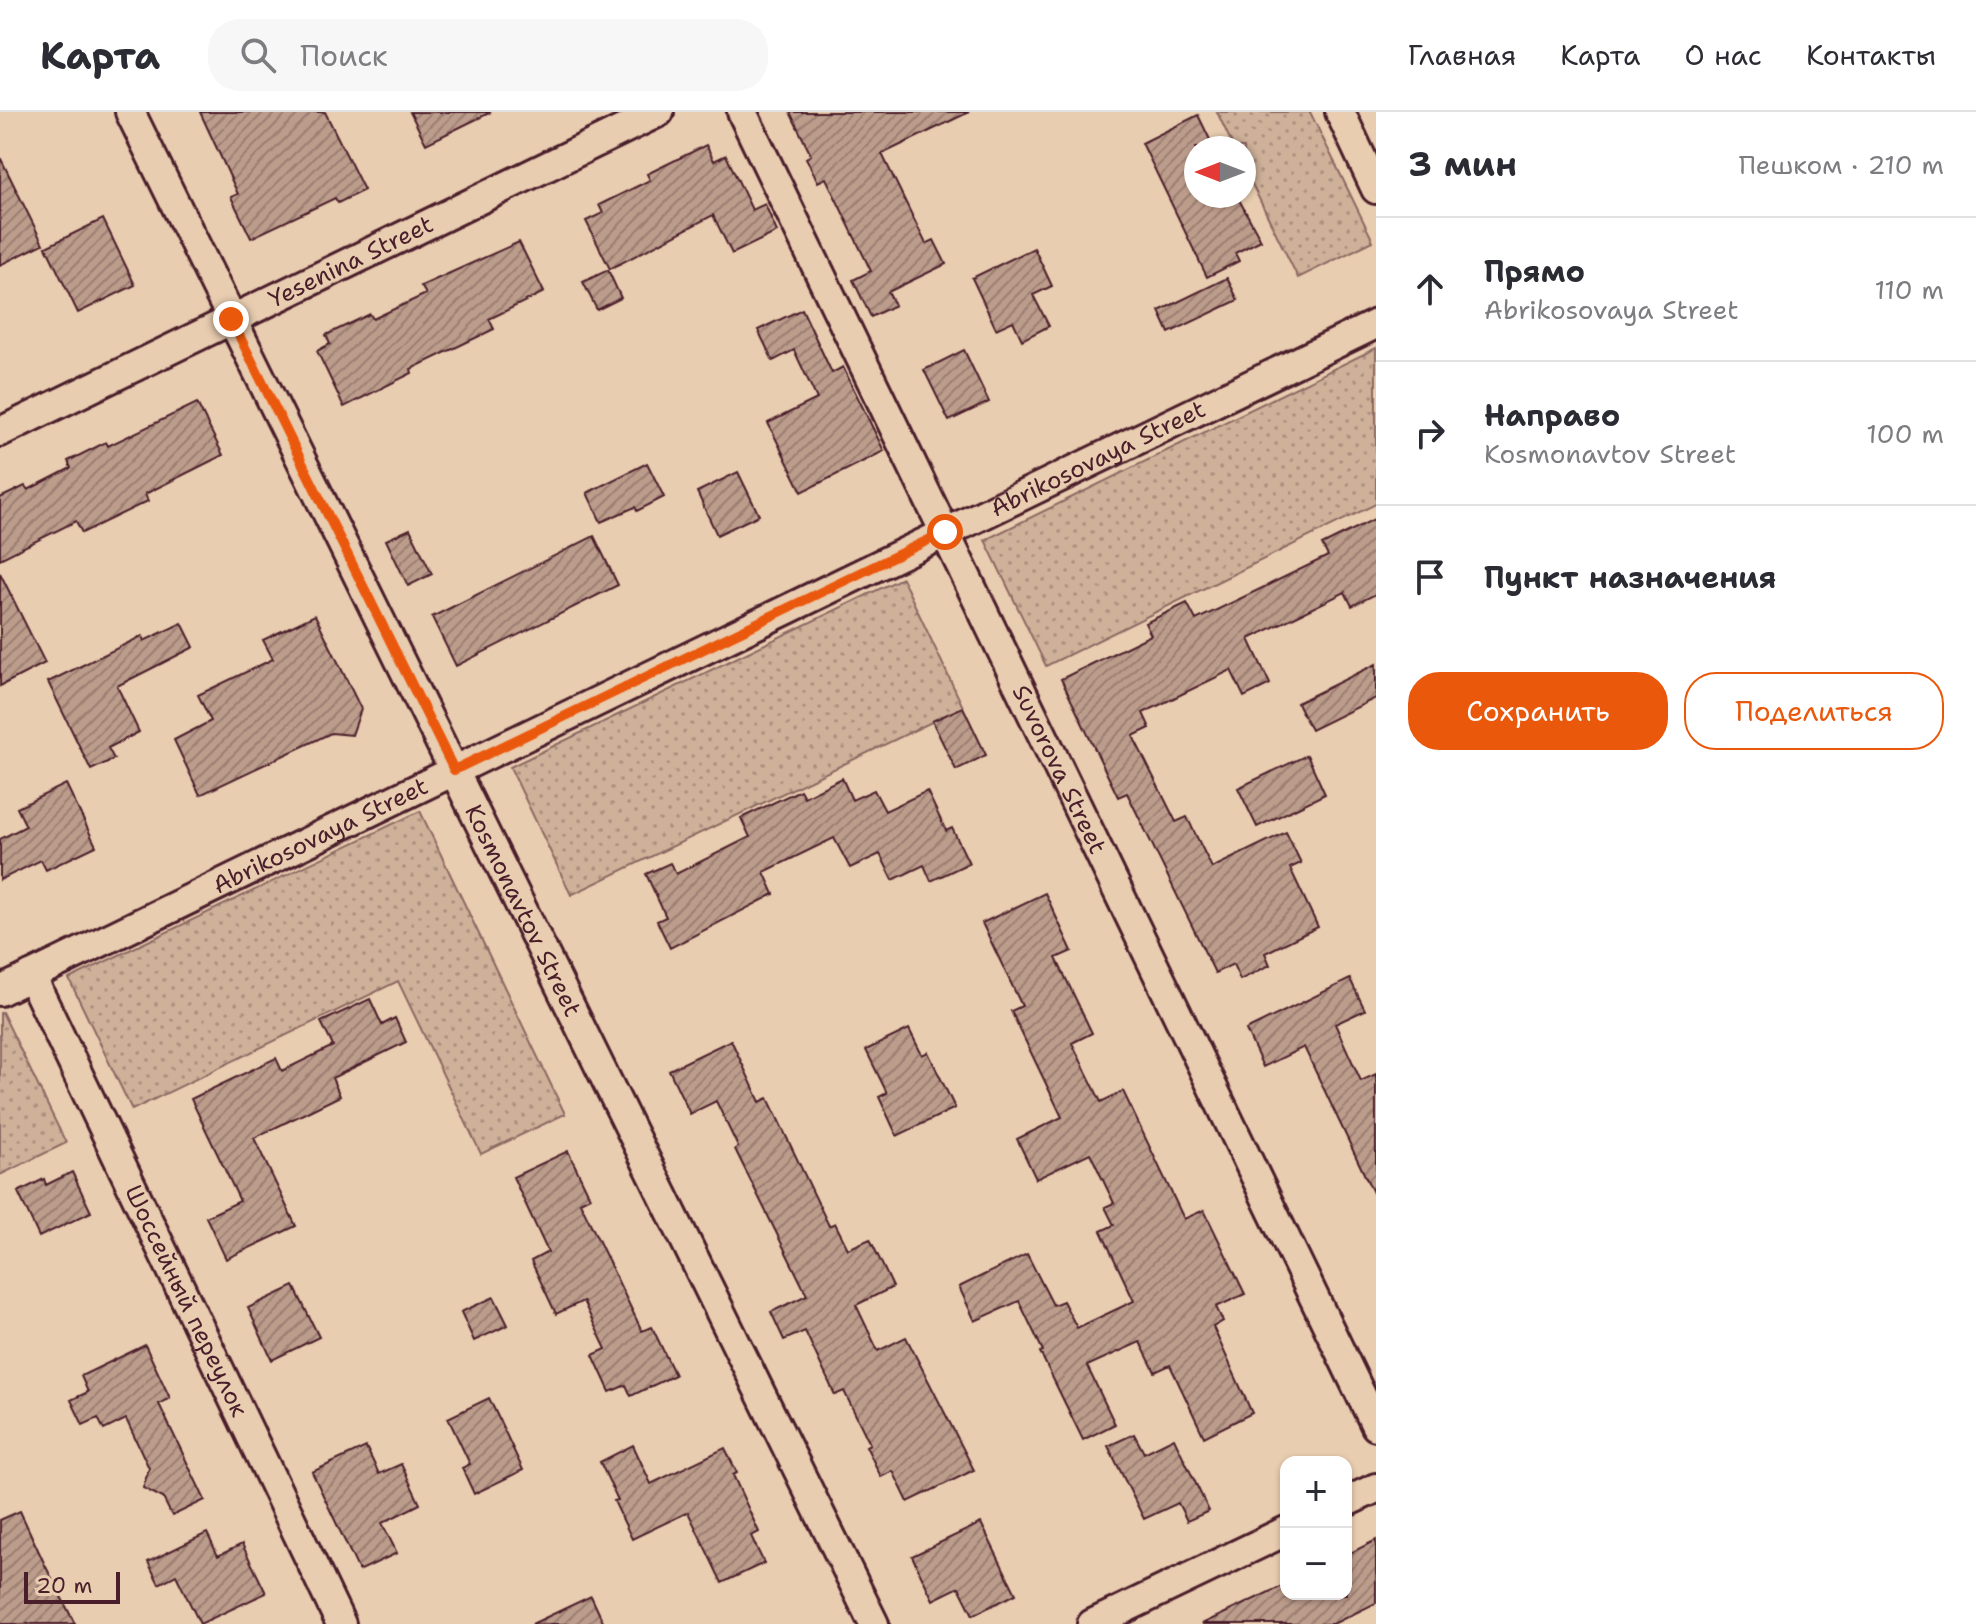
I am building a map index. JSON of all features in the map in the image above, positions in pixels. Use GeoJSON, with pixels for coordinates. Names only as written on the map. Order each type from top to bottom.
{"type":"FeatureCollection","features":[{"type":"Feature","properties":{"kind":"street","name":"Kosmonavtov Street"},"geometry":{"type":"LineString","coordinates":[[130,112],[874,1624]]}},
{"type":"Feature","properties":{"kind":"street","name":"Yesenina Street"},"geometry":{"type":"LineString","coordinates":[[0,432],[659,112]]}},
{"type":"Feature","properties":{"kind":"street","name":"Suvorova Street"},"geometry":{"type":"LineString","coordinates":[[742,112],[1376,1426]]}},
{"type":"Feature","properties":{"kind":"street"},"geometry":{"type":"LineString","coordinates":[[1340,112],[1376,189]]}},
{"type":"Feature","properties":{"kind":"street","name":"Abrikosovaya Street"},"geometry":{"type":"LineString","coordinates":[[0,991],[1376,324]]}},
{"type":"Feature","properties":{"kind":"street","name":"Шоссейный переулок"},"geometry":{"type":"LineString","coordinates":[[31,976],[341,1624]]}},
{"type":"Feature","properties":{"kind":"street"},"geometry":{"type":"LineString","coordinates":[[1352,1499],[1376,1488]]}},
{"type":"Feature","properties":{"kind":"street"},"geometry":{"type":"LineString","coordinates":[[1092,1624],[1280,1534]]}},
{"type":"Feature","properties":{"kind":"shaded area"},"geometry":{"type":"Polygon","coordinates":[[[1217,112],[1310,112],[1373,241],[1298,278],[1256,192],[1256,136],[1228,136],[1217,112]]]}},
{"type":"Feature","properties":{"kind":"shaded area"},"geometry":{"type":"Polygon","coordinates":[[[1376,348],[1376,504],[1046,666],[985,540],[1376,348]]]}},
{"type":"Feature","properties":{"kind":"shaded area"},"geometry":{"type":"Polygon","coordinates":[[[902,578],[963,707],[571,895],[510,767],[902,578]]]}},
{"type":"Feature","properties":{"kind":"shaded area"},"geometry":{"type":"Polygon","coordinates":[[[420,811],[565,1114],[481,1154],[398,981],[132,1110],[69,979],[420,811]]]}},
{"type":"Feature","properties":{"kind":"shaded area"},"geometry":{"type":"Polygon","coordinates":[[[0,1013],[66,1143],[0,1175],[0,1013]]]}},
{"type":"Feature","properties":{"kind":"building"},"geometry":{"type":"Polygon","coordinates":[[[200,112],[325,112],[364,190],[338,203],[335,198],[251,238],[231,197],[238,194],[200,112]]]}},
{"type":"Feature","properties":{"kind":"building"},"geometry":{"type":"Polygon","coordinates":[[[410,112],[491,112],[426,144],[410,112]]]}},
{"type":"Feature","properties":{"kind":"building"},"geometry":{"type":"Polygon","coordinates":[[[790,112],[969,112],[882,154],[926,244],[934,240],[946,264],[888,292],[895,305],[871,317],[853,280],[871,271],[826,178],[818,182],[806,158],[811,155],[790,112]]]}},
{"type":"Feature","properties":{"kind":"building"},"geometry":{"type":"Polygon","coordinates":[[[1198,115],[1208,136],[1184,136],[1184,208],[1244,208],[1261,240],[1235,253],[1239,261],[1207,277],[1142,143],[1198,115]]]}},
{"type":"Feature","properties":{"kind":"building"},"geometry":{"type":"Polygon","coordinates":[[[706,145],[714,161],[726,155],[752,210],[765,204],[777,232],[732,254],[713,215],[610,269],[586,221],[603,213],[599,205],[650,180],[647,174],[706,145]]]}},
{"type":"Feature","properties":{"kind":"building"},"geometry":{"type":"Polygon","coordinates":[[[0,157],[43,244],[0,265],[0,157]]]}},
{"type":"Feature","properties":{"kind":"building"},"geometry":{"type":"Polygon","coordinates":[[[103,219],[135,285],[78,313],[46,247],[103,219]]]}},
{"type":"Feature","properties":{"kind":"building"},"geometry":{"type":"Polygon","coordinates":[[[519,242],[544,292],[489,319],[494,329],[411,369],[412,373],[344,407],[317,351],[330,344],[326,335],[370,314],[373,319],[426,294],[421,286],[519,242]]]}},
{"type":"Feature","properties":{"kind":"building"},"geometry":{"type":"Polygon","coordinates":[[[1034,248],[1052,286],[1033,295],[1049,326],[1022,340],[1013,321],[996,329],[972,278],[1034,248]]]}},
{"type":"Feature","properties":{"kind":"building"},"geometry":{"type":"Polygon","coordinates":[[[608,270],[621,298],[597,310],[583,282],[608,270]]]}},
{"type":"Feature","properties":{"kind":"building"},"geometry":{"type":"Polygon","coordinates":[[[1227,278],[1238,300],[1169,333],[1159,311],[1227,278]]]}},
{"type":"Feature","properties":{"kind":"building"},"geometry":{"type":"Polygon","coordinates":[[[802,309],[832,373],[843,367],[884,451],[802,492],[768,423],[817,399],[794,350],[773,361],[758,330],[802,309]]]}},
{"type":"Feature","properties":{"kind":"building"},"geometry":{"type":"Polygon","coordinates":[[[964,350],[989,402],[949,421],[924,370],[964,350]]]}},
{"type":"Feature","properties":{"kind":"building"},"geometry":{"type":"Polygon","coordinates":[[[197,403],[223,455],[145,494],[148,501],[82,533],[76,521],[0,559],[0,498],[25,486],[28,490],[71,468],[68,461],[106,442],[108,446],[197,403]]]}},
{"type":"Feature","properties":{"kind":"building"},"geometry":{"type":"Polygon","coordinates":[[[647,463],[664,497],[637,511],[635,507],[601,522],[587,493],[647,463]]]}},
{"type":"Feature","properties":{"kind":"building"},"geometry":{"type":"Polygon","coordinates":[[[738,472],[759,515],[717,535],[697,492],[738,472]]]}},
{"type":"Feature","properties":{"kind":"building"},"geometry":{"type":"Polygon","coordinates":[[[1376,518],[1376,594],[1352,606],[1345,592],[1249,639],[1270,684],[1244,697],[1231,670],[1143,713],[1150,728],[1133,736],[1176,822],[1187,817],[1212,868],[1286,832],[1301,863],[1290,868],[1318,927],[1265,953],[1270,965],[1240,980],[1233,964],[1215,973],[1127,793],[1118,797],[1061,679],[1151,635],[1145,623],[1187,603],[1196,620],[1328,556],[1322,545],[1376,518]]]}},
{"type":"Feature","properties":{"kind":"building"},"geometry":{"type":"Polygon","coordinates":[[[410,529],[432,574],[408,586],[386,540],[410,529]]]}},
{"type":"Feature","properties":{"kind":"building"},"geometry":{"type":"Polygon","coordinates":[[[594,536],[618,585],[456,666],[432,617],[594,536]]]}},
{"type":"Feature","properties":{"kind":"building"},"geometry":{"type":"Polygon","coordinates":[[[0,573],[45,663],[0,686],[0,573]]]}},
{"type":"Feature","properties":{"kind":"building"},"geometry":{"type":"Polygon","coordinates":[[[315,615],[361,709],[352,735],[331,733],[200,795],[174,740],[211,721],[198,695],[273,659],[263,640],[315,615]]]}},
{"type":"Feature","properties":{"kind":"building"},"geometry":{"type":"Polygon","coordinates":[[[182,623],[194,647],[117,686],[139,732],[108,748],[114,759],[91,770],[48,682],[142,636],[144,641],[182,623]]]}},
{"type":"Feature","properties":{"kind":"building"},"geometry":{"type":"Polygon","coordinates":[[[1376,664],[1376,698],[1311,730],[1297,703],[1376,664]]]}},
{"type":"Feature","properties":{"kind":"building"},"geometry":{"type":"Polygon","coordinates":[[[963,707],[986,755],[956,770],[932,721],[963,707]]]}},
{"type":"Feature","properties":{"kind":"building"},"geometry":{"type":"Polygon","coordinates":[[[1307,755],[1325,794],[1257,827],[1238,788],[1307,755]]]}},
{"type":"Feature","properties":{"kind":"building"},"geometry":{"type":"Polygon","coordinates":[[[842,778],[852,800],[874,790],[885,811],[927,791],[946,831],[952,828],[969,863],[931,881],[924,865],[893,880],[880,854],[850,868],[834,838],[764,872],[774,894],[670,948],[657,921],[666,917],[646,874],[670,863],[676,874],[750,837],[741,818],[800,790],[804,797],[842,778]]]}},
{"type":"Feature","properties":{"kind":"building"},"geometry":{"type":"Polygon","coordinates":[[[66,784],[96,846],[46,870],[41,860],[0,880],[0,839],[26,826],[17,808],[66,784]]]}},
{"type":"Feature","properties":{"kind":"building"},"geometry":{"type":"Polygon","coordinates":[[[1045,893],[1072,951],[1056,958],[1092,1033],[1072,1043],[1101,1102],[1123,1091],[1184,1219],[1204,1210],[1245,1294],[1216,1307],[1223,1321],[1213,1327],[1252,1413],[1204,1437],[1170,1365],[1155,1372],[1140,1342],[1087,1366],[1115,1424],[1083,1440],[1019,1301],[975,1321],[959,1287],[1027,1254],[1053,1305],[1063,1301],[1077,1328],[1134,1301],[1101,1231],[1114,1225],[1105,1207],[1114,1203],[1090,1153],[1036,1179],[1017,1139],[1062,1117],[1011,1011],[1022,1006],[982,923],[1045,893]]]}},
{"type":"Feature","properties":{"kind":"building"},"geometry":{"type":"Polygon","coordinates":[[[1350,979],[1365,1010],[1335,1024],[1361,1081],[1376,1074],[1376,1199],[1304,1047],[1263,1067],[1246,1030],[1350,979]]]}},
{"type":"Feature","properties":{"kind":"building"},"geometry":{"type":"Polygon","coordinates":[[[370,999],[382,1025],[395,1018],[406,1042],[332,1078],[340,1096],[254,1138],[296,1226],[226,1259],[206,1217],[240,1201],[191,1099],[276,1058],[282,1071],[333,1046],[321,1022],[370,999]]]}},
{"type":"Feature","properties":{"kind":"building"},"geometry":{"type":"Polygon","coordinates":[[[909,1029],[922,1055],[928,1052],[955,1108],[897,1136],[879,1097],[887,1093],[866,1050],[909,1029]]]}},
{"type":"Feature","properties":{"kind":"building"},"geometry":{"type":"Polygon","coordinates":[[[731,1040],[760,1102],[768,1098],[829,1226],[835,1223],[848,1249],[870,1239],[893,1287],[856,1305],[878,1351],[906,1337],[974,1470],[908,1502],[893,1471],[881,1477],[866,1446],[870,1444],[844,1391],[835,1395],[805,1331],[784,1340],[771,1312],[807,1295],[735,1149],[738,1147],[716,1101],[690,1114],[669,1070],[731,1040]]]}},
{"type":"Feature","properties":{"kind":"building"},"geometry":{"type":"Polygon","coordinates":[[[568,1151],[590,1197],[580,1202],[642,1331],[652,1327],[675,1375],[631,1396],[626,1385],[610,1392],[593,1355],[606,1349],[583,1301],[556,1314],[531,1261],[548,1252],[513,1177],[568,1151]]]}},
{"type":"Feature","properties":{"kind":"building"},"geometry":{"type":"Polygon","coordinates":[[[72,1172],[91,1212],[39,1237],[18,1192],[44,1179],[46,1185],[72,1172]]]}},
{"type":"Feature","properties":{"kind":"building"},"geometry":{"type":"Polygon","coordinates":[[[294,1286],[319,1337],[272,1360],[248,1308],[294,1286]]]}},
{"type":"Feature","properties":{"kind":"building"},"geometry":{"type":"Polygon","coordinates":[[[494,1297],[508,1325],[474,1341],[461,1312],[494,1297]]]}},
{"type":"Feature","properties":{"kind":"building"},"geometry":{"type":"Polygon","coordinates":[[[145,1345],[170,1398],[159,1404],[205,1500],[172,1516],[163,1498],[143,1488],[149,1468],[126,1419],[104,1430],[98,1418],[83,1425],[71,1400],[88,1392],[81,1376],[145,1345]]]}},
{"type":"Feature","properties":{"kind":"building"},"geometry":{"type":"Polygon","coordinates":[[[489,1398],[523,1470],[474,1494],[462,1468],[470,1464],[448,1418],[489,1398]]]}},
{"type":"Feature","properties":{"kind":"building"},"geometry":{"type":"Polygon","coordinates":[[[1134,1434],[1144,1453],[1174,1438],[1209,1511],[1187,1521],[1178,1503],[1144,1519],[1108,1446],[1134,1434]]]}},
{"type":"Feature","properties":{"kind":"building"},"geometry":{"type":"Polygon","coordinates":[[[633,1445],[651,1484],[725,1448],[737,1473],[733,1475],[759,1532],[751,1536],[764,1563],[722,1583],[688,1512],[632,1539],[600,1462],[633,1445]]]}},
{"type":"Feature","properties":{"kind":"building"},"geometry":{"type":"Polygon","coordinates":[[[366,1447],[379,1474],[401,1464],[420,1504],[382,1523],[397,1553],[359,1571],[312,1472],[366,1447]]]}},
{"type":"Feature","properties":{"kind":"building"},"geometry":{"type":"Polygon","coordinates":[[[20,1511],[75,1624],[0,1624],[0,1520],[20,1511]]]}},
{"type":"Feature","properties":{"kind":"building"},"geometry":{"type":"Polygon","coordinates":[[[981,1523],[1016,1594],[973,1615],[959,1587],[933,1600],[912,1556],[981,1523]]]}},
{"type":"Feature","properties":{"kind":"building"},"geometry":{"type":"Polygon","coordinates":[[[207,1533],[218,1556],[242,1544],[266,1593],[200,1624],[176,1575],[159,1584],[148,1562],[207,1533]]]}},
{"type":"Feature","properties":{"kind":"building"},"geometry":{"type":"Polygon","coordinates":[[[1376,1540],[1376,1603],[1333,1624],[1202,1624],[1280,1587],[1280,1600],[1352,1600],[1352,1552],[1376,1540]]]}},
{"type":"Feature","properties":{"kind":"building"},"geometry":{"type":"Polygon","coordinates":[[[591,1596],[604,1624],[532,1624],[591,1596]]]}},
{"type":"Feature","properties":{"kind":"route"},"geometry":{"type":"LineString","coordinates":[[231,319],[454,770],[945,532]]}}]}
